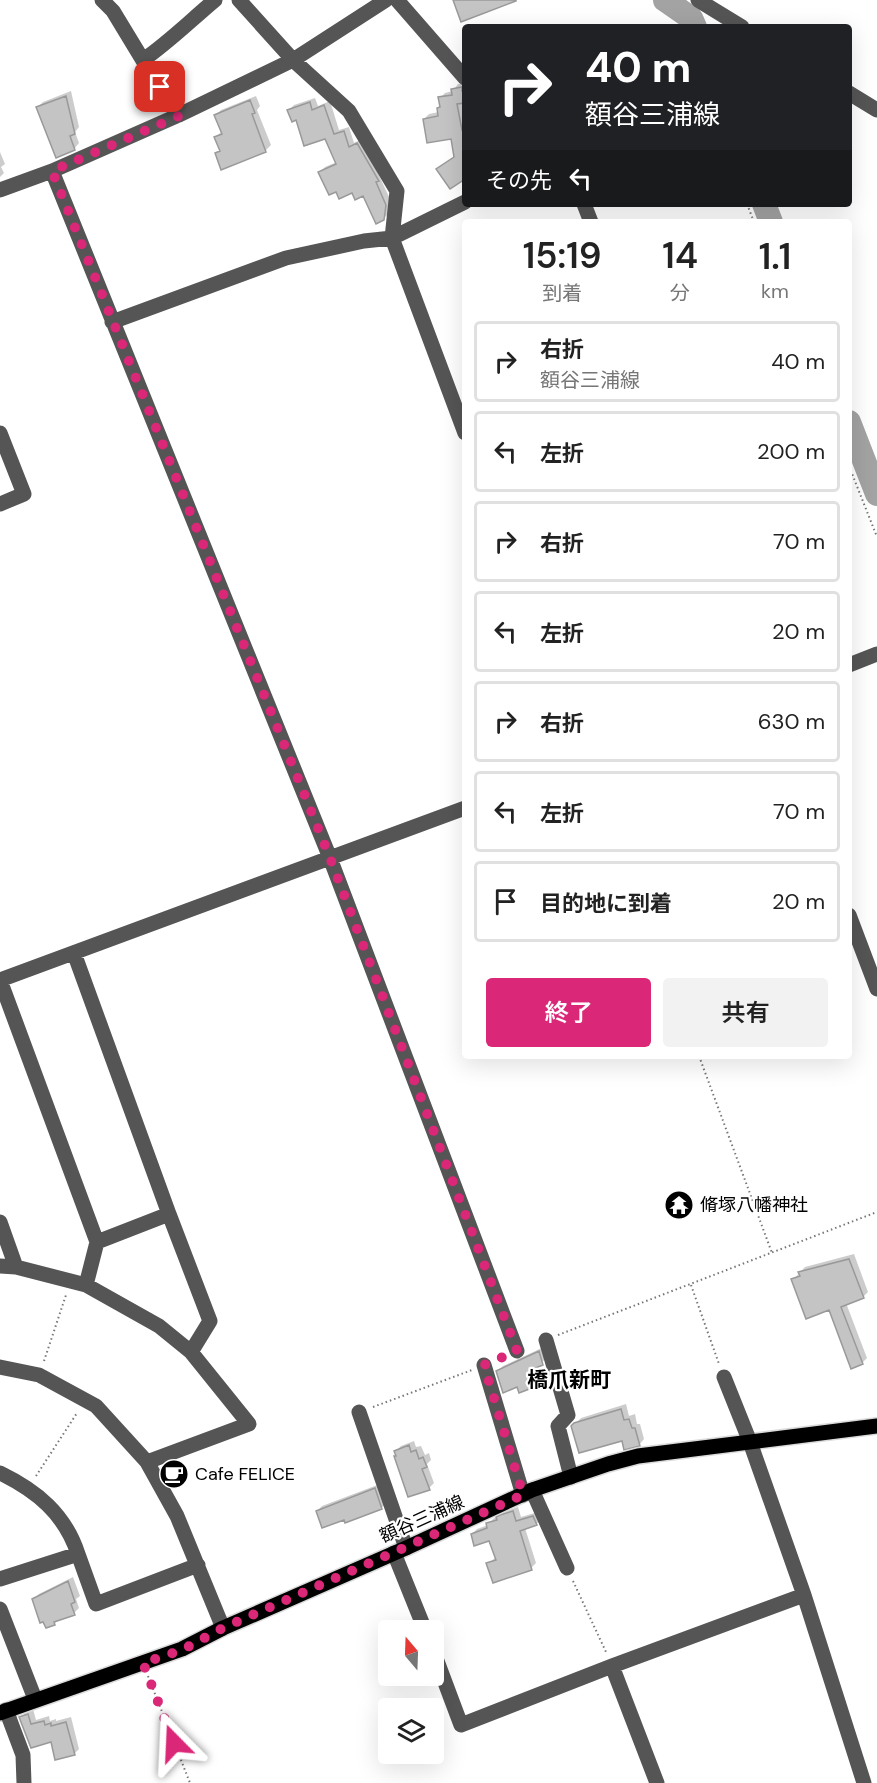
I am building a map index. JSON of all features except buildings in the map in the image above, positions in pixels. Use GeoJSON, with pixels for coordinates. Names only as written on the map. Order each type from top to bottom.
{"type":"FeatureCollection","features":[{"type":"Feature","properties":{"kind":"main road","name":"額谷三浦線"},"geometry":{"type":"LineString","coordinates":[[3,1712],[182,1650],[223,1628],[528,1493],[571,1477],[638,1456],[877,1426]]}},
{"type":"Feature","properties":{"kind":"street"},"geometry":{"type":"LineString","coordinates":[[102,0],[113,11],[179,116]]}},
{"type":"Feature","properties":{"kind":"street"},"geometry":{"type":"LineString","coordinates":[[143,60],[170,41],[215,0]]}},
{"type":"Feature","properties":{"kind":"street"},"geometry":{"type":"LineString","coordinates":[[239,0],[293,60],[349,111],[397,191],[392,238],[462,425]]}},
{"type":"Feature","properties":{"kind":"street"},"geometry":{"type":"LineString","coordinates":[[0,190],[52,171],[179,116],[293,60],[386,0]]}},
{"type":"Feature","properties":{"kind":"street"},"geometry":{"type":"LineString","coordinates":[[397,0],[462,75]]}},
{"type":"Feature","properties":{"kind":"street"},"geometry":{"type":"LineString","coordinates":[[698,0],[737,24]]}},
{"type":"Feature","properties":{"kind":"street"},"geometry":{"type":"LineString","coordinates":[[852,95],[877,110]]}},
{"type":"Feature","properties":{"kind":"street"},"geometry":{"type":"LineString","coordinates":[[52,171],[330,858],[517,1351]]}},
{"type":"Feature","properties":{"kind":"street"},"geometry":{"type":"LineString","coordinates":[[112,322],[286,258],[364,241],[392,238],[462,203]]}},
{"type":"Feature","properties":{"kind":"street"},"geometry":{"type":"LineString","coordinates":[[0,433],[24,494],[0,504]]}},
{"type":"Feature","properties":{"kind":"street"},"geometry":{"type":"LineString","coordinates":[[852,664],[877,654]]}},
{"type":"Feature","properties":{"kind":"street"},"geometry":{"type":"LineString","coordinates":[[86,1285],[97,1242],[0,980],[462,809]]}},
{"type":"Feature","properties":{"kind":"street"},"geometry":{"type":"LineString","coordinates":[[852,923],[877,989]]}},
{"type":"Feature","properties":{"kind":"street"},"geometry":{"type":"LineString","coordinates":[[74,953],[169,1215],[210,1320],[191,1352]]}},
{"type":"Feature","properties":{"kind":"street"},"geometry":{"type":"LineString","coordinates":[[97,1242],[169,1215]]}},
{"type":"Feature","properties":{"kind":"street"},"geometry":{"type":"LineString","coordinates":[[0,1222],[16,1267]]}},
{"type":"Feature","properties":{"kind":"street"},"geometry":{"type":"LineString","coordinates":[[0,1266],[16,1267],[86,1285],[159,1326],[191,1352],[249,1424],[147,1462]]}},
{"type":"Feature","properties":{"kind":"street"},"geometry":{"type":"LineString","coordinates":[[546,1340],[568,1415],[558,1426],[571,1477]]}},
{"type":"Feature","properties":{"kind":"street"},"geometry":{"type":"LineString","coordinates":[[484,1365],[528,1493],[567,1568]]}},
{"type":"Feature","properties":{"kind":"street"},"geometry":{"type":"LineString","coordinates":[[0,1367],[39,1375],[96,1406],[147,1462],[177,1516],[223,1628]]}},
{"type":"Feature","properties":{"kind":"street"},"geometry":{"type":"LineString","coordinates":[[724,1377],[750,1442],[804,1594],[864,1783]]}},
{"type":"Feature","properties":{"kind":"street"},"geometry":{"type":"LineString","coordinates":[[359,1412],[421,1620]]}},
{"type":"Feature","properties":{"kind":"street"},"geometry":{"type":"LineString","coordinates":[[0,1473],[29,1489],[46,1502],[72,1534],[96,1604],[198,1565]]}},
{"type":"Feature","properties":{"kind":"street"},"geometry":{"type":"LineString","coordinates":[[0,1579],[78,1554]]}},
{"type":"Feature","properties":{"kind":"street"},"geometry":{"type":"LineString","coordinates":[[444,1680],[461,1725],[804,1594]]}},
{"type":"Feature","properties":{"kind":"street"},"geometry":{"type":"LineString","coordinates":[[0,1609],[35,1700]]}},
{"type":"Feature","properties":{"kind":"street"},"geometry":{"type":"LineString","coordinates":[[612,1666],[657,1783]]}},
{"type":"Feature","properties":{"kind":"street"},"geometry":{"type":"LineString","coordinates":[[3,1712],[23,1755],[24,1783]]}},
{"type":"Feature","properties":{"kind":"path"},"geometry":{"type":"LineString","coordinates":[[852,474],[877,537]]}},
{"type":"Feature","properties":{"kind":"path"},"geometry":{"type":"LineString","coordinates":[[700,1059],[772,1253]]}},
{"type":"Feature","properties":{"kind":"path"},"geometry":{"type":"LineString","coordinates":[[546,1340],[877,1212]]}},
{"type":"Feature","properties":{"kind":"path"},"geometry":{"type":"LineString","coordinates":[[39,1375],[71,1281]]}},
{"type":"Feature","properties":{"kind":"path"},"geometry":{"type":"LineString","coordinates":[[691,1285],[724,1377]]}},
{"type":"Feature","properties":{"kind":"path"},"geometry":{"type":"LineString","coordinates":[[359,1412],[484,1365]]}},
{"type":"Feature","properties":{"kind":"path"},"geometry":{"type":"LineString","coordinates":[[29,1489],[85,1401]]}},
{"type":"Feature","properties":{"kind":"path"},"geometry":{"type":"LineString","coordinates":[[567,1568],[612,1666]]}},
{"type":"Feature","properties":{"kind":"path"},"geometry":{"type":"LineString","coordinates":[[143,1663],[189,1783]]}},
{"type":"Feature","properties":{"kind":"waterway"},"geometry":{"type":"LineString","coordinates":[[665,0],[691,18],[694,24]]}},
{"type":"Feature","properties":{"kind":"waterway"},"geometry":{"type":"LineString","coordinates":[[765,207],[770,219]]}},
{"type":"Feature","properties":{"kind":"waterway"},"geometry":{"type":"LineString","coordinates":[[852,430],[877,494]]}},
{"type":"Feature","properties":{"kind":"place","name":"脩塚八幡神社"},"geometry":{"type":"Point","coordinates":[679,1205]}},
{"type":"Feature","properties":{"kind":"place","name":"Cafe FELICE"},"geometry":{"type":"Point","coordinates":[174,1474]}},
{"type":"Feature","properties":{"kind":"district","name":"橋爪新町"},"geometry":{"type":"Point","coordinates":[569,1380]}},
{"type":"Feature","properties":{"kind":"route"},"geometry":{"type":"LineString","coordinates":[[160,87],[179,116],[52,171],[330,858],[517,1351],[484,1365],[523,1495],[223,1628],[182,1650],[143,1663],[174,1743]]}}]}
